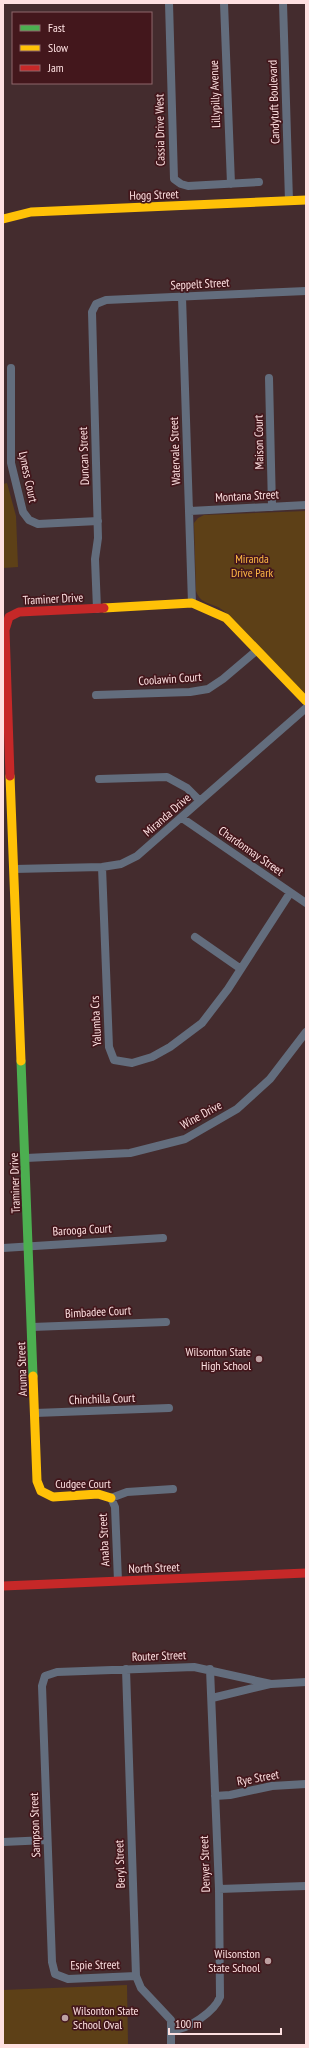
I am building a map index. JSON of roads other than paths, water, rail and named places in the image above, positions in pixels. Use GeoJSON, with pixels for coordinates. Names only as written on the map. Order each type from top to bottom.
{"type":"FeatureCollection","features":[{"type":"Feature","properties":{"kind":"street","name":"Cassia Drive West"},"geometry":{"type":"LineString","coordinates":[[168,3],[173,175],[178,183],[188,186],[231,184]]}},
{"type":"Feature","properties":{"kind":"street","name":"Lillypilly Avenue"},"geometry":{"type":"LineString","coordinates":[[224,3],[231,184]]}},
{"type":"Feature","properties":{"kind":"street","name":"Candytuft Boulevard"},"geometry":{"type":"LineString","coordinates":[[283,3],[289,201]]}},
{"type":"Feature","properties":{"kind":"street"},"geometry":{"type":"LineString","coordinates":[[231,184],[259,182]]}},
{"type":"Feature","properties":{"kind":"street","name":"Hogg Street"},"geometry":{"type":"LineString","coordinates":[[3,219],[31,212],[306,200]]}},
{"type":"Feature","properties":{"kind":"street","name":"Seppelt Street"},"geometry":{"type":"LineString","coordinates":[[96,304],[106,300],[306,291]]}},
{"type":"Feature","properties":{"kind":"street","name":"Watervale Street"},"geometry":{"type":"LineString","coordinates":[[182,297],[192,603]]}},
{"type":"Feature","properties":{"kind":"street","name":"Duncan Street"},"geometry":{"type":"LineString","coordinates":[[96,304],[92,312],[98,522],[98,538],[95,559],[97,609]]}},
{"type":"Feature","properties":{"kind":"street","name":"Lyness Court"},"geometry":{"type":"LineString","coordinates":[[11,368],[11,463],[23,512],[28,520],[38,524],[98,522]]}},
{"type":"Feature","properties":{"kind":"street","name":"Maison Court"},"geometry":{"type":"LineString","coordinates":[[269,378],[272,506]]}},
{"type":"Feature","properties":{"kind":"street","name":"Montana Street"},"geometry":{"type":"LineString","coordinates":[[190,511],[306,505]]}},
{"type":"Feature","properties":{"kind":"street","name":"Traminer Drive"},"geometry":{"type":"LineString","coordinates":[[29,1246],[14,869],[6,796],[5,630],[9,618],[19,612],[192,603],[226,618],[256,651],[306,701]]}},
{"type":"Feature","properties":{"kind":"street","name":"Coolawin Court"},"geometry":{"type":"LineString","coordinates":[[96,695],[190,692],[208,689],[223,679],[256,651]]}},
{"type":"Feature","properties":{"kind":"street","name":"Miranda Drive"},"geometry":{"type":"LineString","coordinates":[[14,869],[102,867],[121,864],[137,856],[306,708]]}},
{"type":"Feature","properties":{"kind":"street"},"geometry":{"type":"LineString","coordinates":[[99,779],[168,777],[187,788],[200,801]]}},
{"type":"Feature","properties":{"kind":"street","name":"Chardonnay Street"},"geometry":{"type":"LineString","coordinates":[[182,818],[306,903]]}},
{"type":"Feature","properties":{"kind":"street","name":"Yalumba Crs"},"geometry":{"type":"LineString","coordinates":[[102,867],[109,1046],[114,1060],[132,1063],[152,1056],[185,1037],[202,1023],[214,1009],[290,893]]}},
{"type":"Feature","properties":{"kind":"street"},"geometry":{"type":"LineString","coordinates":[[195,937],[241,968]]}},
{"type":"Feature","properties":{"kind":"street","name":"Wine Drive"},"geometry":{"type":"LineString","coordinates":[[26,1158],[130,1153],[185,1138],[237,1109],[270,1079],[306,1032]]}},
{"type":"Feature","properties":{"kind":"street","name":"Barooga Court"},"geometry":{"type":"LineString","coordinates":[[3,1248],[163,1238]]}},
{"type":"Feature","properties":{"kind":"street","name":"Aruma Street"},"geometry":{"type":"LineString","coordinates":[[29,1246],[36,1414],[37,1481],[42,1491]]}},
{"type":"Feature","properties":{"kind":"street","name":"Bimbadee Court"},"geometry":{"type":"LineString","coordinates":[[32,1328],[166,1322]]}},
{"type":"Feature","properties":{"kind":"street","name":"Chinchilla Court"},"geometry":{"type":"LineString","coordinates":[[36,1414],[169,1408]]}},
{"type":"Feature","properties":{"kind":"street","name":"Cudgee Court"},"geometry":{"type":"LineString","coordinates":[[42,1491],[53,1497],[98,1494],[111,1498],[128,1492],[173,1490]]}},
{"type":"Feature","properties":{"kind":"street","name":"Anaba Street"},"geometry":{"type":"LineString","coordinates":[[111,1498],[115,1507],[118,1581]]}},
{"type":"Feature","properties":{"kind":"street","name":"North Street"},"geometry":{"type":"LineString","coordinates":[[3,1586],[306,1573]]}},
{"type":"Feature","properties":{"kind":"street","name":"Router Street"},"geometry":{"type":"LineString","coordinates":[[45,1676],[56,1672],[194,1667],[210,1669],[271,1684]]}},
{"type":"Feature","properties":{"kind":"street","name":"Beryl Street"},"geometry":{"type":"LineString","coordinates":[[126,1669],[136,1976],[141,1988],[171,2020],[171,2045]]}},
{"type":"Feature","properties":{"kind":"street","name":"Denyer Street"},"geometry":{"type":"LineString","coordinates":[[172,2030],[183,2029],[207,2013],[218,2005],[220,1997],[219,1889],[210,1669]]}},
{"type":"Feature","properties":{"kind":"street","name":"Sampson Street"},"geometry":{"type":"LineString","coordinates":[[45,1676],[42,1686],[47,1840],[52,1962],[55,1974]]}},
{"type":"Feature","properties":{"kind":"street","name":"Router Street"},"geometry":{"type":"LineString","coordinates":[[212,1698],[271,1684],[306,1682]]}},
{"type":"Feature","properties":{"kind":"street","name":"Rye Street"},"geometry":{"type":"LineString","coordinates":[[215,1796],[230,1795],[272,1786],[306,1784]]}},
{"type":"Feature","properties":{"kind":"street"},"geometry":{"type":"LineString","coordinates":[[3,1842],[47,1840]]}},
{"type":"Feature","properties":{"kind":"street"},"geometry":{"type":"LineString","coordinates":[[219,1889],[306,1886]]}},
{"type":"Feature","properties":{"kind":"street","name":"Espie Street"},"geometry":{"type":"LineString","coordinates":[[55,1974],[68,1979],[136,1976]]}},
{"type":"Feature","properties":{"kind":"place","name":"Wilsonton State High School"},"geometry":{"type":"Point","coordinates":[259,1359]}},
{"type":"Feature","properties":{"kind":"place","name":"Wilsonston State School"},"geometry":{"type":"Point","coordinates":[268,1961]}},
{"type":"Feature","properties":{"kind":"place","name":"Wilsonton State School Oval"},"geometry":{"type":"Point","coordinates":[65,2018]}},
{"type":"Feature","properties":{"kind":"park label","name":"Miranda Drive Park"},"geometry":{"type":"Point","coordinates":[252,566]}}]}
